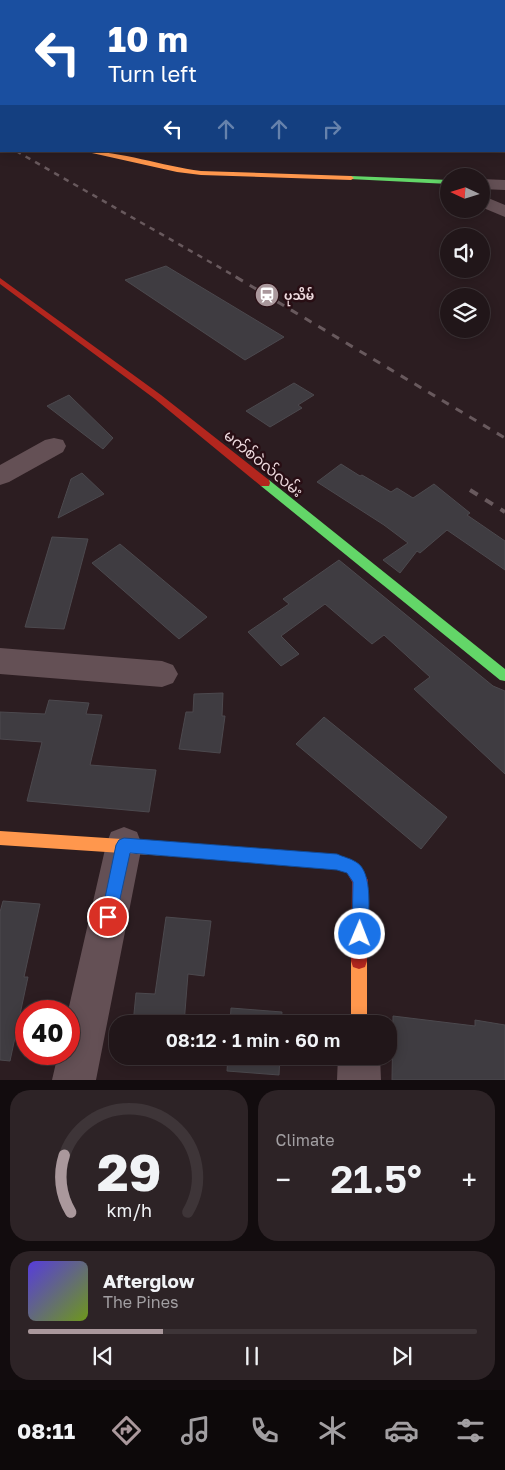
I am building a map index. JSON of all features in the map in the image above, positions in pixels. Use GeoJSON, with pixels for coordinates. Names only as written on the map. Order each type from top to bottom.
{"type":"FeatureCollection","features":[{"type":"Feature","properties":{"kind":"street"},"geometry":{"type":"LineString","coordinates":[[91,152],[170,169],[201,173],[440,183]]}},
{"type":"Feature","properties":{"kind":"street"},"geometry":{"type":"LineString","coordinates":[[490,184],[505,185]]}},
{"type":"Feature","properties":{"kind":"street"},"geometry":{"type":"LineString","coordinates":[[490,204],[505,212]]}},
{"type":"Feature","properties":{"kind":"street","name":"မက်စ်ဝဲလ်လမ်း"},"geometry":{"type":"LineString","coordinates":[[0,280],[158,397],[505,676]]}},
{"type":"Feature","properties":{"kind":"street"},"geometry":{"type":"LineString","coordinates":[[0,476],[54,446]]}},
{"type":"Feature","properties":{"kind":"street"},"geometry":{"type":"LineString","coordinates":[[0,661],[162,674]]}},
{"type":"Feature","properties":{"kind":"street"},"geometry":{"type":"LineString","coordinates":[[0,838],[124,845],[337,862],[352,868],[360,880],[359,1015]]}},
{"type":"Feature","properties":{"kind":"street"},"geometry":{"type":"LineString","coordinates":[[74,1080],[124,845]]}},
{"type":"Feature","properties":{"kind":"street"},"geometry":{"type":"LineString","coordinates":[[359,1065],[359,1080]]}},
{"type":"Feature","properties":{"kind":"building"},"geometry":{"type":"Polygon","coordinates":[[[166,266],[284,337],[245,360],[125,280],[166,266]]]}},
{"type":"Feature","properties":{"kind":"building"},"geometry":{"type":"Polygon","coordinates":[[[294,383],[314,395],[298,405],[302,408],[270,427],[246,411],[294,383]]]}},
{"type":"Feature","properties":{"kind":"building"},"geometry":{"type":"Polygon","coordinates":[[[69,395],[113,438],[103,449],[47,406],[69,395]]]}},
{"type":"Feature","properties":{"kind":"building"},"geometry":{"type":"Polygon","coordinates":[[[341,464],[391,492],[397,488],[413,498],[434,484],[470,513],[467,515],[505,541],[505,570],[447,530],[420,553],[417,551],[400,573],[383,560],[408,543],[384,525],[317,482],[341,464]]]}},
{"type":"Feature","properties":{"kind":"building"},"geometry":{"type":"Polygon","coordinates":[[[82,473],[104,494],[58,518],[71,479],[82,473]]]}},
{"type":"Feature","properties":{"kind":"building"},"geometry":{"type":"Polygon","coordinates":[[[52,537],[88,539],[64,629],[25,627],[52,537]]]}},
{"type":"Feature","properties":{"kind":"building"},"geometry":{"type":"Polygon","coordinates":[[[120,544],[207,617],[179,639],[92,563],[120,544]]]}},
{"type":"Feature","properties":{"kind":"building"},"geometry":{"type":"Polygon","coordinates":[[[339,560],[493,686],[505,691],[505,774],[414,689],[430,677],[384,635],[372,644],[325,604],[281,636],[299,654],[281,666],[248,632],[289,604],[283,599],[339,560]]]}},
{"type":"Feature","properties":{"kind":"building"},"geometry":{"type":"Polygon","coordinates":[[[223,693],[222,716],[225,716],[220,753],[179,749],[186,712],[193,712],[194,694],[223,693]]]}},
{"type":"Feature","properties":{"kind":"building"},"geometry":{"type":"Polygon","coordinates":[[[49,700],[89,703],[86,714],[102,715],[90,765],[156,770],[149,812],[27,801],[42,742],[0,739],[0,712],[45,714],[49,700]]]}},
{"type":"Feature","properties":{"kind":"building"},"geometry":{"type":"Polygon","coordinates":[[[324,717],[447,817],[421,849],[296,744],[324,717]]]}},
{"type":"Feature","properties":{"kind":"building"},"geometry":{"type":"Polygon","coordinates":[[[3,901],[40,904],[24,977],[28,977],[23,1000],[15,1000],[15,1038],[10,1061],[0,1060],[0,912],[3,901]]]}},
{"type":"Feature","properties":{"kind":"building"},"geometry":{"type":"Polygon","coordinates":[[[166,917],[211,921],[204,976],[188,974],[185,1015],[134,1015],[136,993],[155,994],[166,917]]]}},
{"type":"Feature","properties":{"kind":"building"},"geometry":{"type":"Polygon","coordinates":[[[231,1008],[282,1012],[282,1015],[231,1015],[231,1008]]]}},
{"type":"Feature","properties":{"kind":"building"},"geometry":{"type":"Polygon","coordinates":[[[397,1016],[475,1026],[475,1020],[505,1025],[505,1080],[392,1080],[392,1065],[397,1065],[397,1016]]]}},
{"type":"Feature","properties":{"kind":"building"},"geometry":{"type":"Polygon","coordinates":[[[227,1065],[280,1065],[279,1075],[227,1071],[227,1065]]]}},
{"type":"Feature","properties":{"kind":"railway"},"geometry":{"type":"LineString","coordinates":[[18,152],[238,278]]}},
{"type":"Feature","properties":{"kind":"railway"},"geometry":{"type":"LineString","coordinates":[[236,277],[505,438]]}},
{"type":"Feature","properties":{"kind":"railway"},"geometry":{"type":"LineString","coordinates":[[470,490],[505,512]]}},
{"type":"Feature","properties":{"kind":"traffic: fast"},"geometry":{"type":"LineString","coordinates":[[351,178],[440,182]]}},
{"type":"Feature","properties":{"kind":"traffic: fast"},"geometry":{"type":"LineString","coordinates":[[265,483],[505,676]]}},
{"type":"Feature","properties":{"kind":"traffic: slow"},"geometry":{"type":"LineString","coordinates":[[91,152],[177,170],[201,173],[351,178]]}},
{"type":"Feature","properties":{"kind":"traffic: slow"},"geometry":{"type":"LineString","coordinates":[[0,838],[228,853]]}},
{"type":"Feature","properties":{"kind":"traffic: slow"},"geometry":{"type":"LineString","coordinates":[[359,961],[359,1015]]}},
{"type":"Feature","properties":{"kind":"traffic: jam"},"geometry":{"type":"LineString","coordinates":[[0,280],[158,397],[265,483]]}},
{"type":"Feature","properties":{"kind":"traffic: jam"},"geometry":{"type":"LineString","coordinates":[[228,853],[337,862],[352,868],[360,880],[359,961]]}},
{"type":"Feature","properties":{"kind":"place","name":"ပုသိမ်"},"geometry":{"type":"Point","coordinates":[267,295]}},
{"type":"Feature","properties":{"kind":"route"},"geometry":{"type":"LineString","coordinates":[[108,917],[124,845],[337,862],[352,868],[360,880],[360,934]]}}]}
